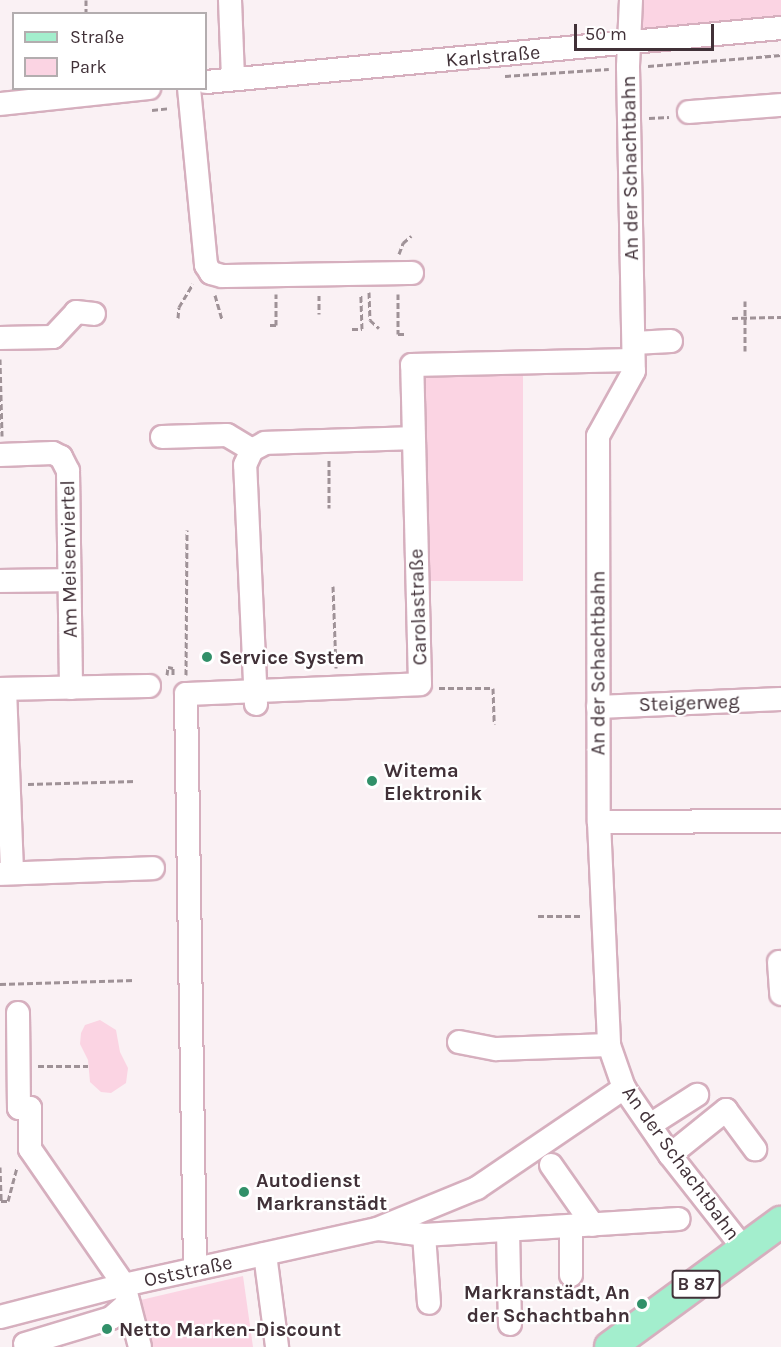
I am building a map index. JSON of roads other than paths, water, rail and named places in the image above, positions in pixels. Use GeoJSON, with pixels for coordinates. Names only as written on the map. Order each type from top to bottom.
{"type":"FeatureCollection","features":[{"type":"Feature","properties":{"kind":"main road","name":"B 87"},"geometry":{"type":"LineString","coordinates":[[610,1347],[781,1222]]}},
{"type":"Feature","properties":{"kind":"street"},"geometry":{"type":"LineString","coordinates":[[230,0],[233,79]]}},
{"type":"Feature","properties":{"kind":"street","name":"An der Schachtbahn"},"geometry":{"type":"LineString","coordinates":[[631,0],[631,44],[628,67],[634,371],[598,436],[599,822],[609,1045],[624,1088],[670,1155],[744,1249]]}},
{"type":"Feature","properties":{"kind":"street","name":"Karlstraße"},"geometry":{"type":"LineString","coordinates":[[207,82],[631,44],[781,28]]}},
{"type":"Feature","properties":{"kind":"street"},"geometry":{"type":"LineString","coordinates":[[0,104],[130,90]]}},
{"type":"Feature","properties":{"kind":"street"},"geometry":{"type":"LineString","coordinates":[[189,90],[206,274],[222,276],[405,273]]}},
{"type":"Feature","properties":{"kind":"street"},"geometry":{"type":"LineString","coordinates":[[700,116],[781,105]]}},
{"type":"Feature","properties":{"kind":"street"},"geometry":{"type":"LineString","coordinates":[[0,338],[53,337],[76,312],[94,314]]}},
{"type":"Feature","properties":{"kind":"street"},"geometry":{"type":"LineString","coordinates":[[634,351],[671,343],[671,341]]}},
{"type":"Feature","properties":{"kind":"street","name":"Carolastraße"},"geometry":{"type":"LineString","coordinates":[[195,1269],[179,687],[256,698],[337,688],[420,684],[412,365],[634,351]]}},
{"type":"Feature","properties":{"kind":"street"},"geometry":{"type":"LineString","coordinates":[[162,436],[227,435],[252,450]]}},
{"type":"Feature","properties":{"kind":"street"},"geometry":{"type":"LineString","coordinates":[[256,698],[245,465],[252,450],[265,442],[413,438]]}},
{"type":"Feature","properties":{"kind":"street","name":"Am Meisenviertel"},"geometry":{"type":"LineString","coordinates":[[1,455],[53,453],[66,463],[68,471],[71,688]]}},
{"type":"Feature","properties":{"kind":"street"},"geometry":{"type":"LineString","coordinates":[[0,581],[69,580]]}},
{"type":"Feature","properties":{"kind":"street"},"geometry":{"type":"LineString","coordinates":[[147,875],[6,874],[9,784],[2,689],[71,688],[158,682]]}},
{"type":"Feature","properties":{"kind":"street","name":"Steigerweg"},"geometry":{"type":"LineString","coordinates":[[598,707],[781,699]]}},
{"type":"Feature","properties":{"kind":"street"},"geometry":{"type":"LineString","coordinates":[[599,822],[781,821]]}},
{"type":"Feature","properties":{"kind":"street"},"geometry":{"type":"LineString","coordinates":[[780,962],[781,994]]}},
{"type":"Feature","properties":{"kind":"street"},"geometry":{"type":"LineString","coordinates":[[18,1013],[19,1108],[30,1108],[30,1149],[126,1294],[140,1347]]}},
{"type":"Feature","properties":{"kind":"street"},"geometry":{"type":"LineString","coordinates":[[459,1042],[496,1049],[609,1045]]}},
{"type":"Feature","properties":{"kind":"street","name":"Oststraße"},"geometry":{"type":"LineString","coordinates":[[0,1317],[126,1294],[195,1269],[377,1229],[477,1188],[624,1088]]}},
{"type":"Feature","properties":{"kind":"street"},"geometry":{"type":"LineString","coordinates":[[650,1125],[697,1095]]}},
{"type":"Feature","properties":{"kind":"street"},"geometry":{"type":"LineString","coordinates":[[670,1155],[726,1110],[755,1149]]}},
{"type":"Feature","properties":{"kind":"street"},"geometry":{"type":"LineString","coordinates":[[551,1165],[582,1226],[571,1275]]}},
{"type":"Feature","properties":{"kind":"street","name":"Oststraße"},"geometry":{"type":"LineString","coordinates":[[377,1229],[424,1235],[678,1219]]}},
{"type":"Feature","properties":{"kind":"street"},"geometry":{"type":"LineString","coordinates":[[508,1230],[510,1324]]}},
{"type":"Feature","properties":{"kind":"street"},"geometry":{"type":"LineString","coordinates":[[424,1235],[429,1303]]}},
{"type":"Feature","properties":{"kind":"street"},"geometry":{"type":"LineString","coordinates":[[265,1254],[277,1347]]}},
{"type":"Feature","properties":{"kind":"street"},"geometry":{"type":"LineString","coordinates":[[25,1344],[111,1318],[126,1294]]}},
{"type":"Feature","properties":{"kind":"place","name":"Service System"},"geometry":{"type":"Point","coordinates":[207,657]}},
{"type":"Feature","properties":{"kind":"place","name":"Witema Elektronik"},"geometry":{"type":"Point","coordinates":[372,781]}},
{"type":"Feature","properties":{"kind":"place","name":"Autodienst Markranstädt"},"geometry":{"type":"Point","coordinates":[244,1192]}},
{"type":"Feature","properties":{"kind":"place","name":"Markranstädt, An der Schachtbahn"},"geometry":{"type":"Point","coordinates":[642,1304]}},
{"type":"Feature","properties":{"kind":"place","name":"Netto Marken-Discount"},"geometry":{"type":"Point","coordinates":[107,1329]}}]}
